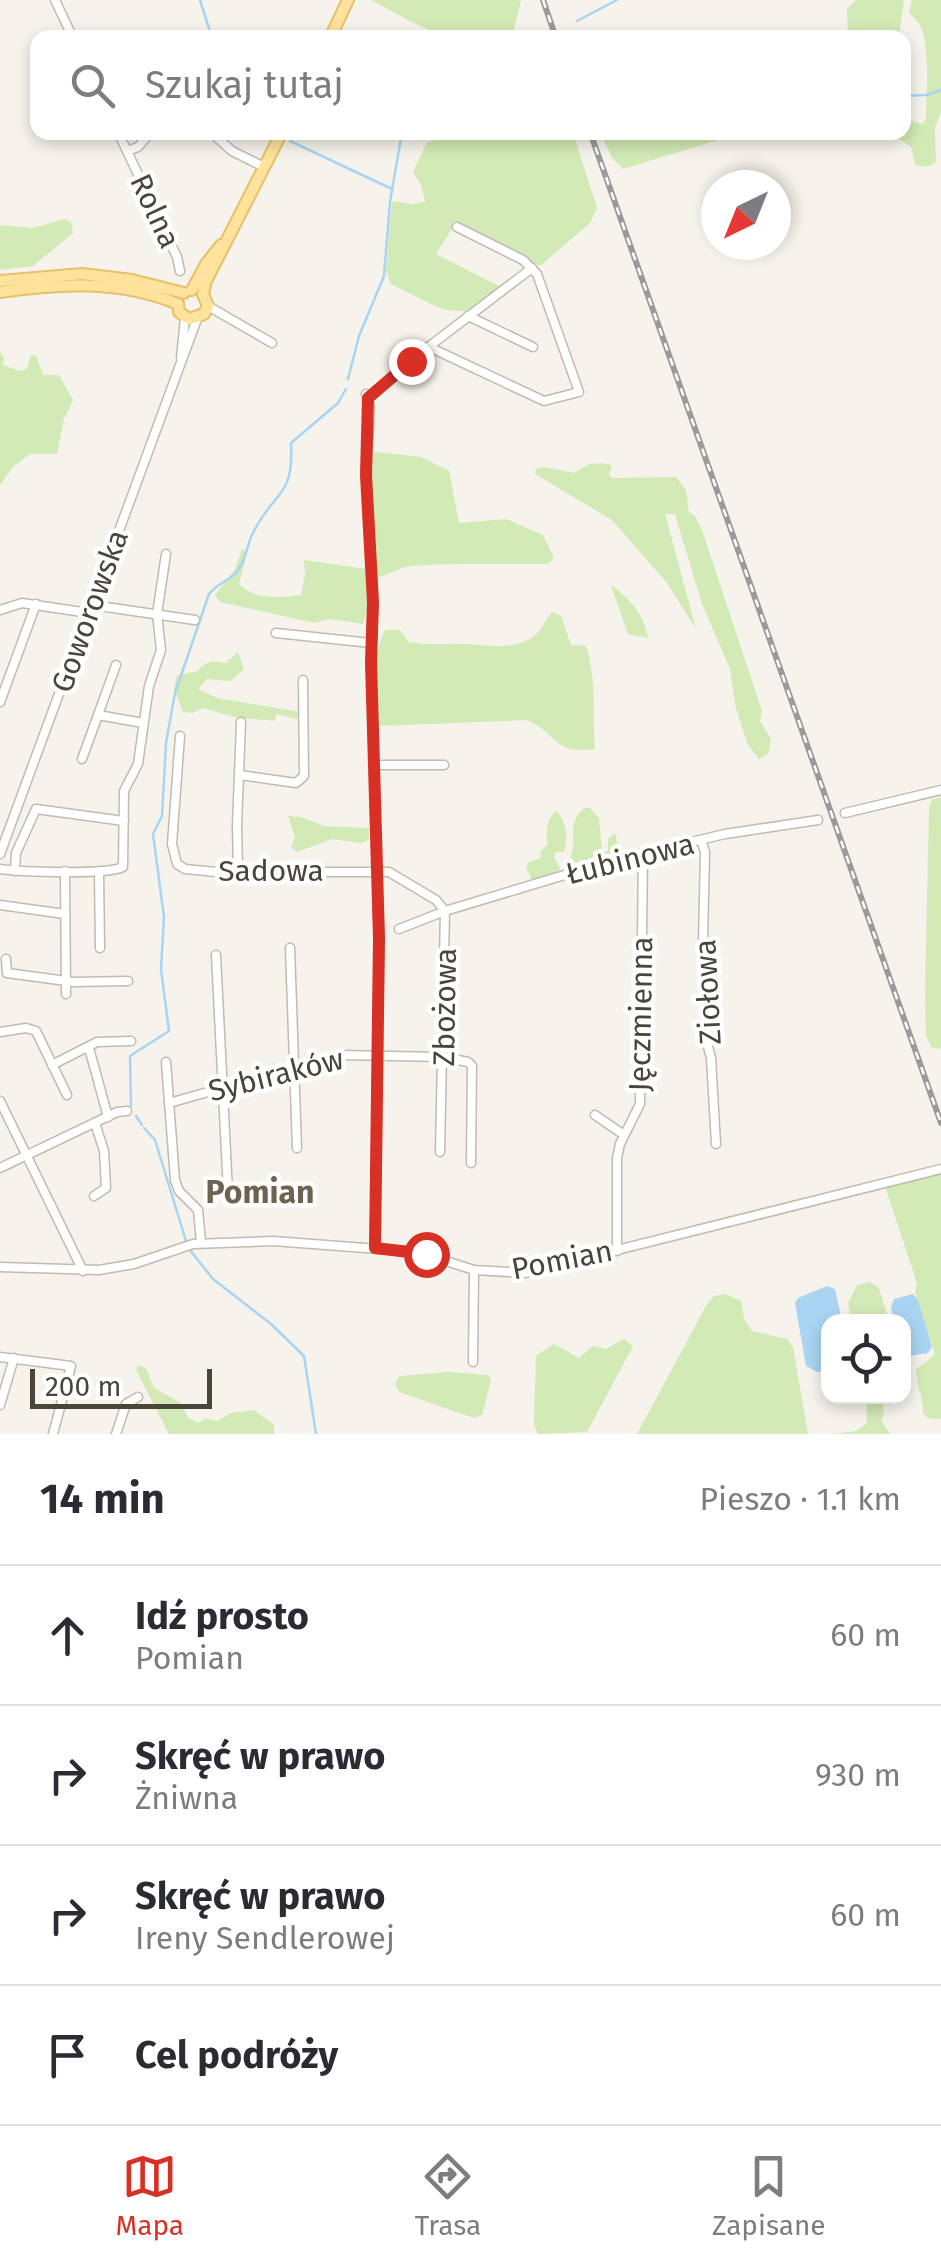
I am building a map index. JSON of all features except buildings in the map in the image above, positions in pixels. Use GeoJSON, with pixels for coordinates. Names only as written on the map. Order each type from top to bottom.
{"type":"FeatureCollection","features":[{"type":"Feature","properties":{"kind":"main road"},"geometry":{"type":"LineString","coordinates":[[334,30],[348,0]]}},
{"type":"Feature","properties":{"kind":"main road"},"geometry":{"type":"LineString","coordinates":[[0,281],[82,274],[118,278],[193,297],[204,314],[191,319],[193,297],[278,140]]}},
{"type":"Feature","properties":{"kind":"main road"},"geometry":{"type":"LineString","coordinates":[[0,292],[83,285],[193,297]]}},
{"type":"Feature","properties":{"kind":"street"},"geometry":{"type":"LineString","coordinates":[[55,0],[69,30]]}},
{"type":"Feature","properties":{"kind":"street","name":"Rolna"},"geometry":{"type":"LineString","coordinates":[[122,140],[178,258],[180,271]]}},
{"type":"Feature","properties":{"kind":"street","name":"Rolna"},"geometry":{"type":"LineString","coordinates":[[128,152],[145,140]]}},
{"type":"Feature","properties":{"kind":"street"},"geometry":{"type":"LineString","coordinates":[[220,140],[232,151],[264,167]]}},
{"type":"Feature","properties":{"kind":"street"},"geometry":{"type":"LineString","coordinates":[[429,347],[544,402],[578,392],[537,274],[456,227]]}},
{"type":"Feature","properties":{"kind":"street"},"geometry":{"type":"LineString","coordinates":[[375,1248],[378,871],[367,396],[532,268]]}},
{"type":"Feature","properties":{"kind":"street"},"geometry":{"type":"LineString","coordinates":[[193,297],[272,342]]}},
{"type":"Feature","properties":{"kind":"street"},"geometry":{"type":"LineString","coordinates":[[468,316],[533,346]]}},
{"type":"Feature","properties":{"kind":"street","name":"Goworowska"},"geometry":{"type":"LineString","coordinates":[[0,854],[180,368],[191,319]]}},
{"type":"Feature","properties":{"kind":"street"},"geometry":{"type":"LineString","coordinates":[[0,869],[119,870],[124,861],[124,790],[138,764],[149,686],[162,650],[157,614],[166,554]]}},
{"type":"Feature","properties":{"kind":"street"},"geometry":{"type":"LineString","coordinates":[[0,610],[14,604],[36,604],[195,620]]}},
{"type":"Feature","properties":{"kind":"street"},"geometry":{"type":"LineString","coordinates":[[0,702],[36,604]]}},
{"type":"Feature","properties":{"kind":"street"},"geometry":{"type":"LineString","coordinates":[[276,633],[371,643]]}},
{"type":"Feature","properties":{"kind":"street"},"geometry":{"type":"LineString","coordinates":[[82,759],[116,665]]}},
{"type":"Feature","properties":{"kind":"street"},"geometry":{"type":"LineString","coordinates":[[240,775],[296,783],[304,776],[303,680]]}},
{"type":"Feature","properties":{"kind":"street"},"geometry":{"type":"LineString","coordinates":[[98,715],[143,722]]}},
{"type":"Feature","properties":{"kind":"street"},"geometry":{"type":"LineString","coordinates":[[238,870],[241,722]]}},
{"type":"Feature","properties":{"kind":"street","name":"Sadowa"},"geometry":{"type":"LineString","coordinates":[[180,736],[172,854],[185,869],[378,871]]}},
{"type":"Feature","properties":{"kind":"street"},"geometry":{"type":"LineString","coordinates":[[374,765],[444,764]]}},
{"type":"Feature","properties":{"kind":"street"},"geometry":{"type":"LineString","coordinates":[[845,813],[941,790]]}},
{"type":"Feature","properties":{"kind":"street"},"geometry":{"type":"LineString","coordinates":[[15,871],[16,853],[36,808],[124,821]]}},
{"type":"Feature","properties":{"kind":"street","name":"Łubinowa"},"geometry":{"type":"LineString","coordinates":[[445,911],[642,854],[818,820]]}},
{"type":"Feature","properties":{"kind":"street","name":"Ziołowa"},"geometry":{"type":"LineString","coordinates":[[701,840],[705,852],[707,1043],[712,1058],[716,1144]]}},
{"type":"Feature","properties":{"kind":"street","name":"Jęczmienna"},"geometry":{"type":"LineString","coordinates":[[595,1115],[624,1135],[640,1104],[642,854]]}},
{"type":"Feature","properties":{"kind":"street"},"geometry":{"type":"LineString","coordinates":[[65,871],[66,994]]}},
{"type":"Feature","properties":{"kind":"street"},"geometry":{"type":"LineString","coordinates":[[99,871],[100,948]]}},
{"type":"Feature","properties":{"kind":"street"},"geometry":{"type":"LineString","coordinates":[[378,871],[392,873],[436,900],[445,911]]}},
{"type":"Feature","properties":{"kind":"street"},"geometry":{"type":"LineString","coordinates":[[0,904],[65,914]]}},
{"type":"Feature","properties":{"kind":"street","name":"Zbożowa"},"geometry":{"type":"LineString","coordinates":[[400,929],[445,911],[440,1152]]}},
{"type":"Feature","properties":{"kind":"street"},"geometry":{"type":"LineString","coordinates":[[290,948],[297,1148]]}},
{"type":"Feature","properties":{"kind":"street"},"geometry":{"type":"LineString","coordinates":[[216,955],[228,1192]]}},
{"type":"Feature","properties":{"kind":"street"},"geometry":{"type":"LineString","coordinates":[[6,960],[7,973],[66,981],[128,981]]}},
{"type":"Feature","properties":{"kind":"street"},"geometry":{"type":"LineString","coordinates":[[0,1032],[34,1029],[66,1095]]}},
{"type":"Feature","properties":{"kind":"street"},"geometry":{"type":"LineString","coordinates":[[52,1065],[101,1041],[131,1041]]}},
{"type":"Feature","properties":{"kind":"street"},"geometry":{"type":"LineString","coordinates":[[89,1048],[108,1117]]}},
{"type":"Feature","properties":{"kind":"street","name":"Sybiraków"},"geometry":{"type":"LineString","coordinates":[[169,1102],[339,1055],[443,1057]]}},
{"type":"Feature","properties":{"kind":"street"},"geometry":{"type":"LineString","coordinates":[[443,1057],[472,1066],[472,1162]]}},
{"type":"Feature","properties":{"kind":"street"},"geometry":{"type":"LineString","coordinates":[[166,1062],[174,1180],[179,1192],[198,1210],[200,1242]]}},
{"type":"Feature","properties":{"kind":"street"},"geometry":{"type":"LineString","coordinates":[[0,1101],[83,1271]]}},
{"type":"Feature","properties":{"kind":"street"},"geometry":{"type":"LineString","coordinates":[[0,1168],[127,1111]]}},
{"type":"Feature","properties":{"kind":"street"},"geometry":{"type":"LineString","coordinates":[[94,1123],[104,1151],[106,1188],[94,1196]]}},
{"type":"Feature","properties":{"kind":"street"},"geometry":{"type":"LineString","coordinates":[[617,1250],[616,1176],[624,1135]]}},
{"type":"Feature","properties":{"kind":"street","name":"Pomian"},"geometry":{"type":"LineString","coordinates":[[0,1267],[83,1271],[122,1267],[200,1242],[273,1241],[426,1254],[474,1270],[534,1272],[941,1169]]}},
{"type":"Feature","properties":{"kind":"street"},"geometry":{"type":"LineString","coordinates":[[473,1362],[474,1270]]}},
{"type":"Feature","properties":{"kind":"street"},"geometry":{"type":"LineString","coordinates":[[0,1356],[71,1366],[53,1434]]}},
{"type":"Feature","properties":{"kind":"street"},"geometry":{"type":"LineString","coordinates":[[0,1405],[14,1358]]}},
{"type":"Feature","properties":{"kind":"street"},"geometry":{"type":"LineString","coordinates":[[116,1434],[126,1404],[138,1396]]}},
{"type":"Feature","properties":{"kind":"green space"},"geometry":{"type":"Polygon","coordinates":[[[371,0],[521,0],[514,30],[431,30],[371,0]]]}},
{"type":"Feature","properties":{"kind":"green space"},"geometry":{"type":"Polygon","coordinates":[[[856,0],[904,0],[900,30],[848,30],[847,9],[856,0]]]}},
{"type":"Feature","properties":{"kind":"green space"},"geometry":{"type":"Polygon","coordinates":[[[912,0],[941,0],[941,112],[935,128],[936,162],[928,167],[915,165],[911,147],[901,140],[911,140],[911,120],[922,124],[926,119],[925,44],[919,24],[909,12],[912,0]]]}},
{"type":"Feature","properties":{"kind":"green space"},"geometry":{"type":"Polygon","coordinates":[[[575,140],[597,208],[590,223],[540,266],[455,224],[436,254],[503,288],[473,308],[460,311],[436,306],[391,284],[386,270],[392,201],[425,202],[413,172],[427,142],[575,140]]]}},
{"type":"Feature","properties":{"kind":"green space"},"geometry":{"type":"Polygon","coordinates":[[[603,140],[718,140],[623,169],[603,140]]]}},
{"type":"Feature","properties":{"kind":"green space"},"geometry":{"type":"Polygon","coordinates":[[[64,219],[71,222],[73,233],[33,266],[0,270],[0,225],[33,228],[64,219]]]}},
{"type":"Feature","properties":{"kind":"green space"},"geometry":{"type":"Polygon","coordinates":[[[0,352],[3,365],[19,371],[27,369],[31,355],[36,356],[43,375],[59,375],[73,400],[64,419],[57,454],[30,454],[13,467],[0,485],[0,352]]]}},
{"type":"Feature","properties":{"kind":"green space"},"geometry":{"type":"Polygon","coordinates":[[[375,452],[421,457],[449,471],[459,523],[506,519],[543,535],[554,558],[548,564],[411,566],[373,577],[370,457],[375,452]]]}},
{"type":"Feature","properties":{"kind":"green space"},"geometry":{"type":"Polygon","coordinates":[[[589,464],[612,465],[612,478],[676,477],[686,490],[689,512],[702,530],[762,711],[760,721],[771,739],[768,754],[759,759],[747,743],[730,669],[702,604],[675,514],[665,514],[696,629],[667,583],[612,520],[535,474],[536,469],[543,467],[574,473],[589,464]]]}},
{"type":"Feature","properties":{"kind":"green space"},"geometry":{"type":"Polygon","coordinates":[[[242,549],[247,553],[239,584],[268,597],[301,595],[304,560],[366,569],[368,606],[363,624],[330,619],[314,623],[220,602],[215,595],[235,569],[242,549]]]}},
{"type":"Feature","properties":{"kind":"green space"},"geometry":{"type":"Polygon","coordinates":[[[611,585],[635,608],[648,638],[628,634],[611,585]]]}},
{"type":"Feature","properties":{"kind":"green space"},"geometry":{"type":"Polygon","coordinates":[[[552,612],[561,616],[571,645],[586,646],[593,684],[595,749],[563,746],[527,720],[380,726],[376,720],[376,663],[385,630],[400,630],[409,642],[415,643],[505,646],[533,637],[552,612]]]}},
{"type":"Feature","properties":{"kind":"green space"},"geometry":{"type":"Polygon","coordinates":[[[238,652],[244,669],[231,681],[207,679],[198,689],[217,698],[300,712],[297,719],[276,714],[275,721],[234,717],[203,708],[183,712],[174,689],[177,675],[198,671],[210,662],[226,663],[238,652]]]}},
{"type":"Feature","properties":{"kind":"green space"},"geometry":{"type":"Polygon","coordinates":[[[941,797],[941,1049],[931,1047],[926,1035],[925,995],[929,807],[932,800],[941,797]]]}},
{"type":"Feature","properties":{"kind":"green space"},"geometry":{"type":"Polygon","coordinates":[[[585,808],[599,818],[602,851],[608,851],[608,839],[615,833],[620,854],[578,866],[569,860],[573,827],[585,808]]]}},
{"type":"Feature","properties":{"kind":"green space"},"geometry":{"type":"Polygon","coordinates":[[[556,811],[566,836],[564,852],[556,852],[554,857],[560,869],[532,880],[526,867],[541,858],[540,852],[548,844],[549,822],[556,811]]]}},
{"type":"Feature","properties":{"kind":"green space"},"geometry":{"type":"Polygon","coordinates":[[[288,816],[324,826],[369,828],[369,840],[361,843],[332,839],[297,852],[291,847],[295,837],[288,816]]]}},
{"type":"Feature","properties":{"kind":"green space"},"geometry":{"type":"Polygon","coordinates":[[[941,1173],[941,1419],[927,1418],[923,1413],[916,1369],[935,1355],[915,1292],[917,1283],[885,1186],[941,1173]]]}},
{"type":"Feature","properties":{"kind":"green space"},"geometry":{"type":"Polygon","coordinates":[[[870,1282],[879,1288],[887,1314],[850,1314],[848,1303],[857,1285],[870,1282]]]}},
{"type":"Feature","properties":{"kind":"green space"},"geometry":{"type":"Polygon","coordinates":[[[725,1294],[741,1301],[744,1319],[752,1331],[787,1339],[793,1347],[808,1434],[637,1434],[706,1306],[714,1296],[725,1294]]]}},
{"type":"Feature","properties":{"kind":"green space"},"geometry":{"type":"Polygon","coordinates":[[[624,1339],[633,1346],[587,1432],[538,1434],[534,1425],[536,1356],[554,1344],[579,1358],[593,1346],[606,1349],[624,1339]]]}},
{"type":"Feature","properties":{"kind":"green space"},"geometry":{"type":"Polygon","coordinates":[[[138,1365],[146,1368],[154,1388],[181,1403],[188,1418],[198,1423],[206,1418],[217,1421],[231,1413],[254,1410],[274,1425],[274,1434],[169,1434],[136,1370],[138,1365]]]}},
{"type":"Feature","properties":{"kind":"green space"},"geometry":{"type":"Polygon","coordinates":[[[449,1372],[488,1375],[491,1380],[482,1415],[474,1418],[399,1392],[395,1384],[399,1376],[449,1372]]]}},
{"type":"Feature","properties":{"kind":"green space"},"geometry":{"type":"Polygon","coordinates":[[[866,1404],[883,1404],[881,1420],[890,1434],[832,1434],[856,1431],[867,1423],[866,1404]]]}},
{"type":"Feature","properties":{"kind":"water"},"geometry":{"type":"Polygon","coordinates":[[[827,1286],[835,1289],[840,1314],[821,1314],[821,1371],[806,1366],[795,1303],[798,1298],[827,1286]]]}},
{"type":"Feature","properties":{"kind":"water"},"geometry":{"type":"Polygon","coordinates":[[[913,1294],[918,1300],[932,1347],[928,1353],[911,1356],[911,1314],[892,1314],[894,1299],[913,1294]]]}},
{"type":"Feature","properties":{"kind":"waterway"},"geometry":{"type":"LineString","coordinates":[[200,0],[209,30]]}},
{"type":"Feature","properties":{"kind":"waterway"},"geometry":{"type":"LineString","coordinates":[[577,21],[617,0]]}},
{"type":"Feature","properties":{"kind":"waterway"},"geometry":{"type":"LineString","coordinates":[[911,96],[941,90]]}},
{"type":"Feature","properties":{"kind":"waterway"},"geometry":{"type":"LineString","coordinates":[[348,379],[359,336],[384,276],[390,202],[401,140]]}},
{"type":"Feature","properties":{"kind":"waterway"},"geometry":{"type":"LineString","coordinates":[[290,141],[392,189]]}},
{"type":"Feature","properties":{"kind":"waterway"},"geometry":{"type":"LineString","coordinates":[[131,1106],[130,1056],[169,1031],[161,969],[164,917],[153,834],[162,816],[166,743],[175,693],[209,594],[239,569],[253,533],[286,485],[291,443],[338,403],[346,389]]}},
{"type":"Feature","properties":{"kind":"waterway"},"geometry":{"type":"LineString","coordinates":[[136,1116],[142,1125]]}},
{"type":"Feature","properties":{"kind":"waterway"},"geometry":{"type":"LineString","coordinates":[[144,1128],[155,1140],[186,1241]]}},
{"type":"Feature","properties":{"kind":"waterway"},"geometry":{"type":"LineString","coordinates":[[190,1250],[213,1279],[271,1324],[304,1356],[316,1434]]}},
{"type":"Feature","properties":{"kind":"railway"},"geometry":{"type":"LineString","coordinates":[[543,0],[553,30]]}},
{"type":"Feature","properties":{"kind":"railway"},"geometry":{"type":"LineString","coordinates":[[593,140],[941,1123]]}},
{"type":"Feature","properties":{"kind":"district","name":"Pomian"},"geometry":{"type":"Point","coordinates":[260,1192]}},
{"type":"Feature","properties":{"kind":"route"},"geometry":{"type":"LineString","coordinates":[[411,361],[368,398],[366,475],[373,602],[371,662],[379,938],[375,1248],[426,1254]]}}]}
